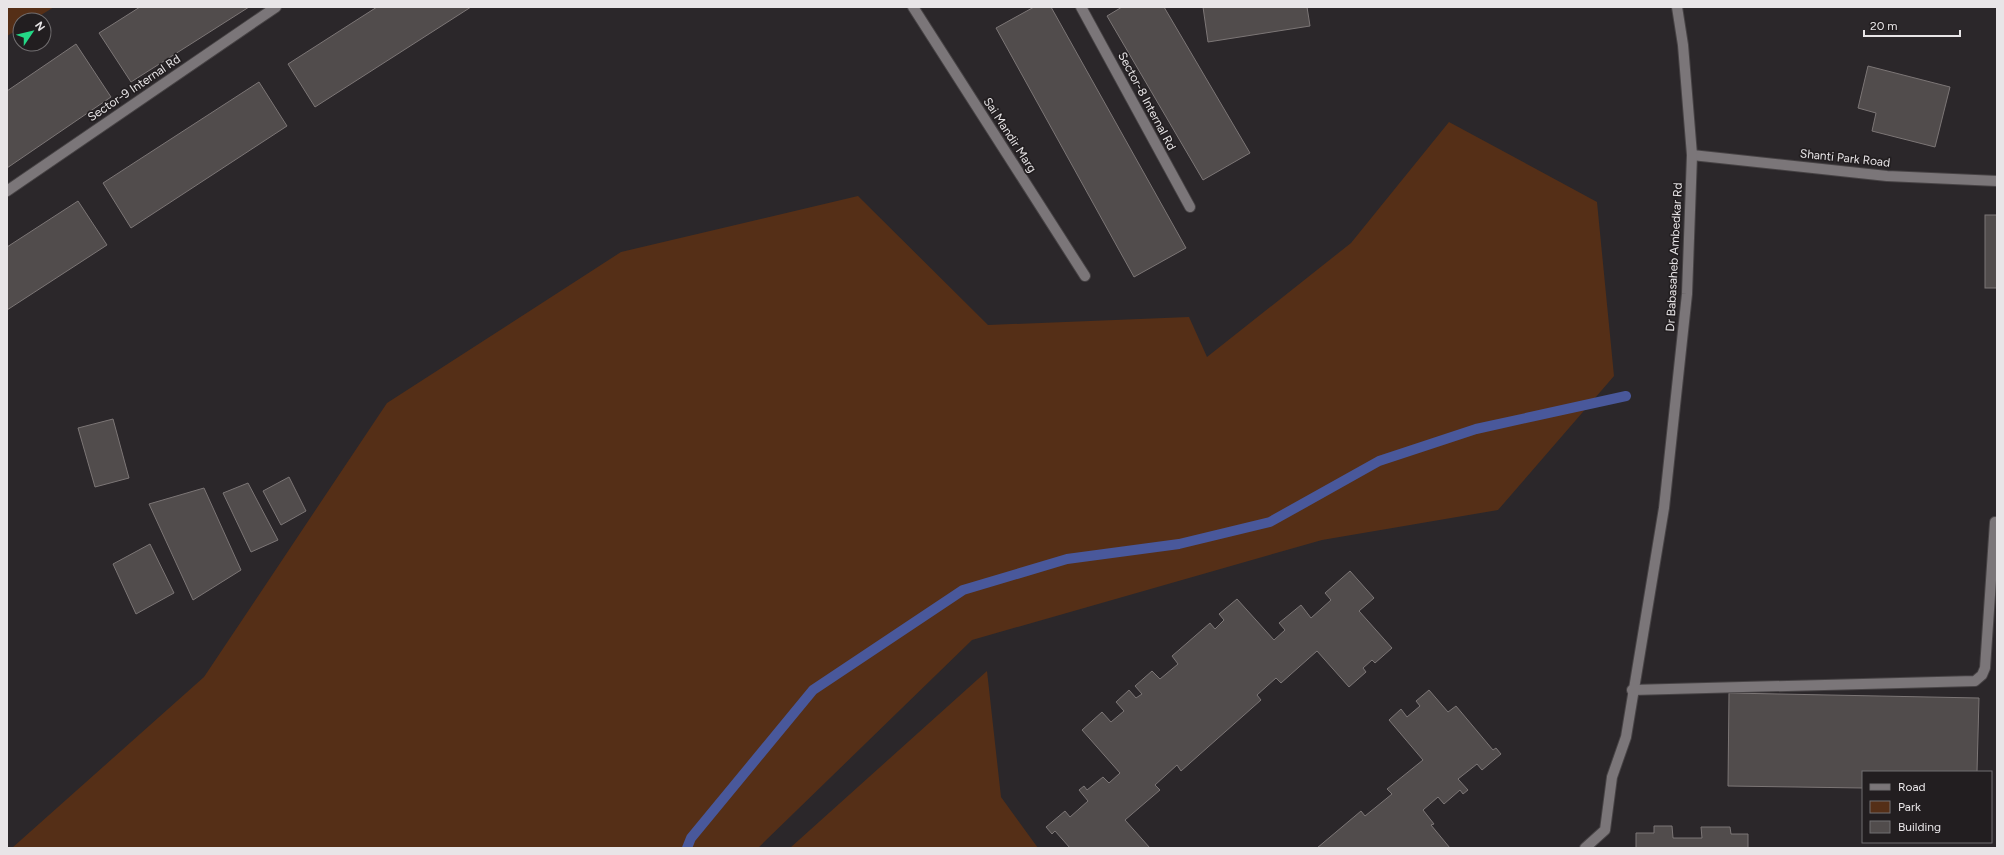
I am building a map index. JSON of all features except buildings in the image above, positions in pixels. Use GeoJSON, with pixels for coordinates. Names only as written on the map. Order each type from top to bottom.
{"type":"FeatureCollection","features":[{"type":"Feature","properties":{"kind":"street","name":"Sector-9 Internal Rd"},"geometry":{"type":"LineString","coordinates":[[7,191],[276,7]]}},
{"type":"Feature","properties":{"kind":"street","name":"Sai Mandir Marg"},"geometry":{"type":"LineString","coordinates":[[913,7],[1086,276]]}},
{"type":"Feature","properties":{"kind":"street","name":"Sector-8 Internal Rd"},"geometry":{"type":"LineString","coordinates":[[1081,7],[1190,207]]}},
{"type":"Feature","properties":{"kind":"street","name":"Dr Babasaheb Ambedkar Rd"},"geometry":{"type":"LineString","coordinates":[[1585,848],[1605,830],[1612,777],[1626,737],[1632,690],[1664,508],[1687,294],[1692,155],[1683,45],[1677,7]]}},
{"type":"Feature","properties":{"kind":"street","name":"Shanti Park Road"},"geometry":{"type":"LineString","coordinates":[[1692,155],[1887,176],[1997,181]]}},
{"type":"Feature","properties":{"kind":"street"},"geometry":{"type":"LineString","coordinates":[[1632,690],[1975,681],[1982,675],[1985,668],[1995,522]]}},
{"type":"Feature","properties":{"kind":"green space"},"geometry":{"type":"Polygon","coordinates":[[[7,7],[54,7],[46,12],[12,12],[12,33],[7,36],[7,7]]]}},
{"type":"Feature","properties":{"kind":"green space"},"geometry":{"type":"Polygon","coordinates":[[[1449,122],[1597,202],[1614,376],[1498,510],[1322,540],[972,640],[758,848],[12,848],[204,677],[387,403],[621,252],[858,196],[988,325],[1189,317],[1207,357],[1351,243],[1449,122]]]}},
{"type":"Feature","properties":{"kind":"green space"},"geometry":{"type":"Polygon","coordinates":[[[987,671],[1001,797],[1038,848],[790,848],[987,671]]]}},
{"type":"Feature","properties":{"kind":"waterway"},"geometry":{"type":"LineString","coordinates":[[687,848],[691,838],[813,690],[963,590],[1067,559],[1179,544],[1270,522],[1379,461],[1476,429],[1626,396]]}}]}
